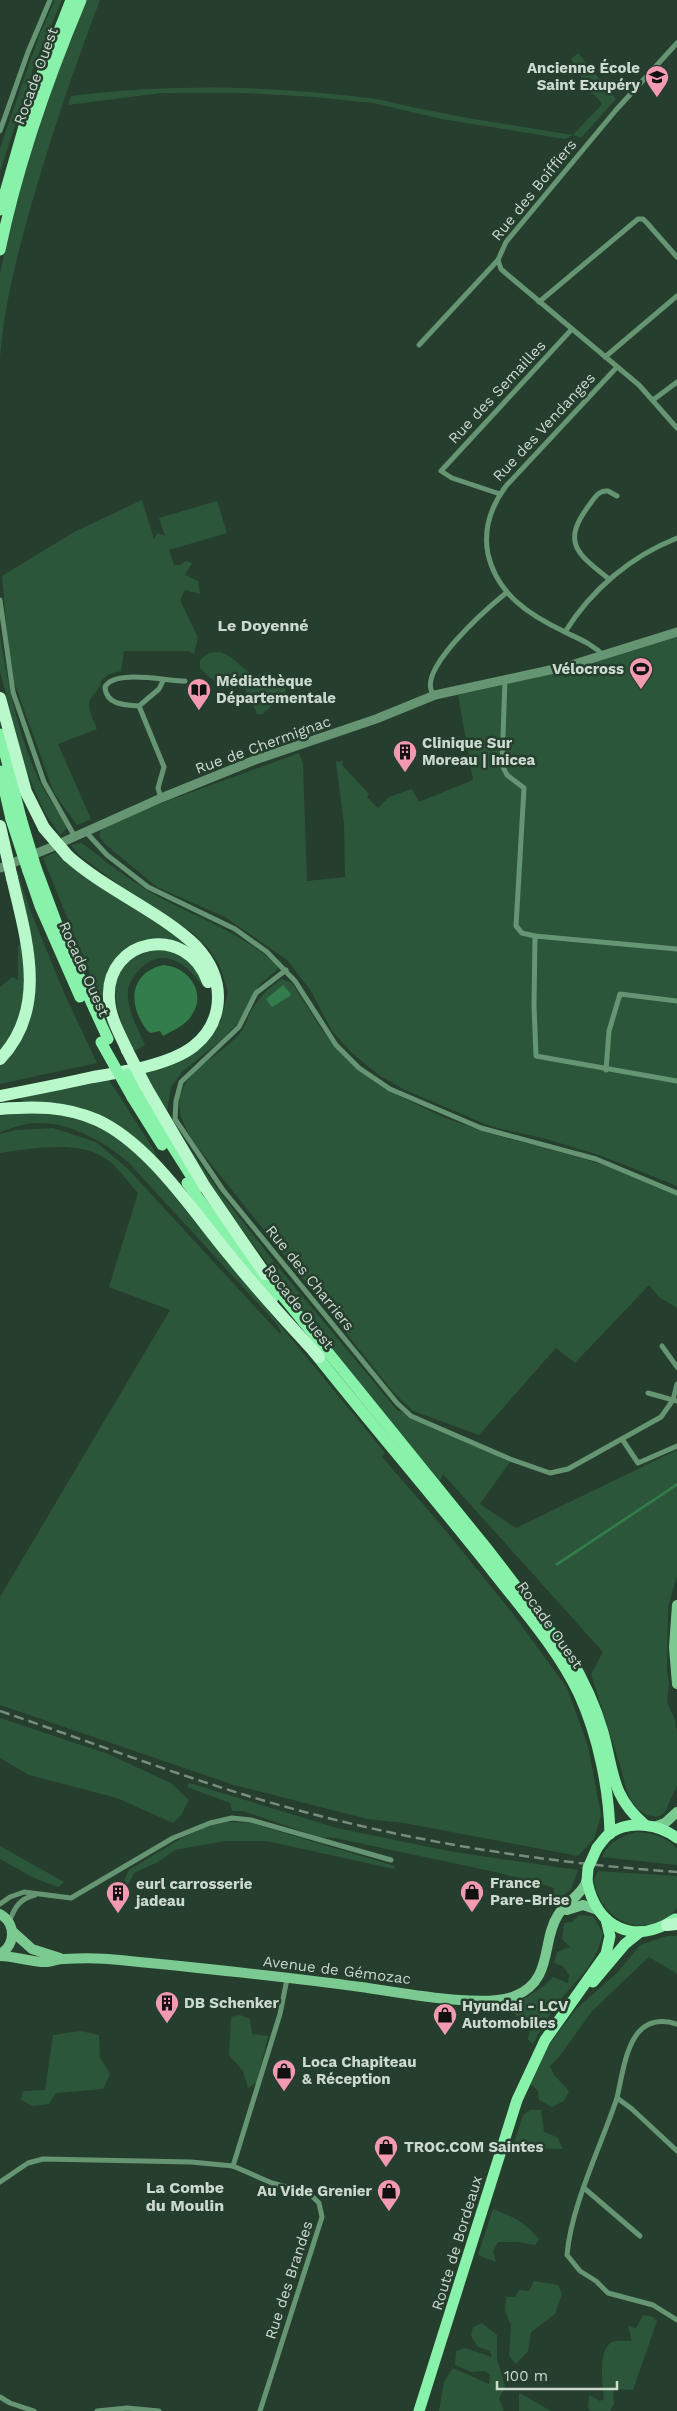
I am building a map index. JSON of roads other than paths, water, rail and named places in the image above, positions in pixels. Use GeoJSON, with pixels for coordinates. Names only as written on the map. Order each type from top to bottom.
{"type":"FeatureCollection","features":[{"type":"Feature","properties":{"kind":"highway"},"geometry":{"type":"LineString","coordinates":[[0,698],[26,792],[44,828],[68,856],[197,947],[214,973],[218,991],[217,1011],[211,1028],[185,1052],[143,1068],[0,1096]]}},
{"type":"Feature","properties":{"kind":"highway"},"geometry":{"type":"LineString","coordinates":[[0,1059],[20,1029],[26,1014],[31,983],[23,924],[12,878],[8,822]]}},
{"type":"Feature","properties":{"kind":"highway"},"geometry":{"type":"LineString","coordinates":[[0,1090],[113,1066],[165,1052],[190,1039],[203,1026],[210,1007],[211,995],[205,972],[197,960],[181,948],[157,944],[139,948],[125,957],[115,970],[109,991],[110,1010],[116,1026],[139,1092],[265,1274]]}},
{"type":"Feature","properties":{"kind":"highway"},"geometry":{"type":"LineString","coordinates":[[0,1109],[52,1107],[77,1112],[118,1132],[137,1146],[252,1282],[319,1357]]}},
{"type":"Feature","properties":{"kind":"main road","name":"Rocade Ouest"},"geometry":{"type":"LineString","coordinates":[[0,210],[31,102],[70,0]]}},
{"type":"Feature","properties":{"kind":"main road","name":"Rocade Ouest"},"geometry":{"type":"LineString","coordinates":[[0,250],[16,181],[34,122],[50,74],[80,0]]}},
{"type":"Feature","properties":{"kind":"main road","name":"Rocade Ouest"},"geometry":{"type":"LineString","coordinates":[[0,734],[8,822]]}},
{"type":"Feature","properties":{"kind":"main road","name":"Rocade Ouest"},"geometry":{"type":"LineString","coordinates":[[0,771],[8,822],[32,870],[105,1040],[139,1092],[204,1206],[319,1357],[526,1614],[567,1672],[587,1715],[596,1747],[608,1803],[610,1834]]}},
{"type":"Feature","properties":{"kind":"main road","name":"Rocade Ouest"},"geometry":{"type":"LineString","coordinates":[[265,1274],[530,1603],[576,1666],[594,1706],[616,1790],[629,1810],[649,1826]]}},
{"type":"Feature","properties":{"kind":"main road"},"geometry":{"type":"LineString","coordinates":[[677,1605],[675,1646],[677,1684]]}},
{"type":"Feature","properties":{"kind":"main road"},"geometry":{"type":"LineString","coordinates":[[558,1916],[578,1897],[587,1881],[588,1868],[597,1848],[610,1834],[624,1827],[666,1823],[677,1812]]}},
{"type":"Feature","properties":{"kind":"main road"},"geometry":{"type":"LineString","coordinates":[[649,1826],[662,1829],[677,1838]]}},
{"type":"Feature","properties":{"kind":"main road","name":"Route de Bordeaux"},"geometry":{"type":"LineString","coordinates":[[420,2411],[516,2100],[540,2048],[606,1954],[610,1936],[602,1914],[592,1900],[587,1881]]}},
{"type":"Feature","properties":{"kind":"main road"},"geometry":{"type":"LineString","coordinates":[[558,1916],[578,1906],[590,1906],[623,1930],[640,1932],[674,1922]]}},
{"type":"Feature","properties":{"kind":"main road","name":"Avenue de Gémozac"},"geometry":{"type":"LineString","coordinates":[[0,1914],[32,1949],[61,1959]]}},
{"type":"Feature","properties":{"kind":"main road","name":"Avenue de Gémozac"},"geometry":{"type":"LineString","coordinates":[[0,1955],[46,1962],[61,1959],[118,1960],[413,1995],[500,2000],[517,1995],[531,1985],[539,1974],[546,1962],[552,1928],[558,1916]]}},
{"type":"Feature","properties":{"kind":"main road"},"geometry":{"type":"LineString","coordinates":[[0,1955],[10,1946],[11,1926]]}},
{"type":"Feature","properties":{"kind":"main road","name":"Route de Bordeaux"},"geometry":{"type":"LineString","coordinates":[[569,2006],[625,1944],[640,1932]]}},
{"type":"Feature","properties":{"kind":"street"},"geometry":{"type":"LineString","coordinates":[[0,131],[28,52],[50,0]]}},
{"type":"Feature","properties":{"kind":"street","name":"Rue des Boiffiers"},"geometry":{"type":"LineString","coordinates":[[677,43],[616,110],[506,242],[498,260],[501,268],[654,400],[677,428]]}},
{"type":"Feature","properties":{"kind":"street"},"geometry":{"type":"LineString","coordinates":[[539,302],[638,219],[644,219],[677,257]]}},
{"type":"Feature","properties":{"kind":"street"},"geometry":{"type":"LineString","coordinates":[[672,251],[677,247]]}},
{"type":"Feature","properties":{"kind":"street"},"geometry":{"type":"LineString","coordinates":[[419,345],[498,260]]}},
{"type":"Feature","properties":{"kind":"street"},"geometry":{"type":"LineString","coordinates":[[605,356],[677,296]]}},
{"type":"Feature","properties":{"kind":"street","name":"Rue des Semailles"},"geometry":{"type":"LineString","coordinates":[[500,494],[452,478],[441,471],[572,329]]}},
{"type":"Feature","properties":{"kind":"street","name":"Rue des Vendanges"},"geometry":{"type":"LineString","coordinates":[[604,656],[591,645],[532,614],[506,593],[494,575],[487,548],[488,523],[500,494],[617,367]]}},
{"type":"Feature","properties":{"kind":"street"},"geometry":{"type":"LineString","coordinates":[[654,400],[677,382]]}},
{"type":"Feature","properties":{"kind":"street"},"geometry":{"type":"LineString","coordinates":[[609,579],[582,555],[577,548],[574,533],[576,522],[598,494],[608,491],[617,496]]}},
{"type":"Feature","properties":{"kind":"street"},"geometry":{"type":"LineString","coordinates":[[565,632],[609,579],[644,554],[677,538]]}},
{"type":"Feature","properties":{"kind":"street"},"geometry":{"type":"LineString","coordinates":[[435,696],[432,692],[431,682],[446,654],[474,620],[506,593]]}},
{"type":"Feature","properties":{"kind":"street"},"geometry":{"type":"LineString","coordinates":[[0,600],[13,692],[44,782],[67,819],[75,837]]}},
{"type":"Feature","properties":{"kind":"street","name":"Rue de Chermignac"},"geometry":{"type":"LineString","coordinates":[[65,841],[161,798],[255,760],[368,722],[435,696],[568,666],[677,632]]}},
{"type":"Feature","properties":{"kind":"street"},"geometry":{"type":"LineString","coordinates":[[139,706],[112,701],[105,691],[107,683],[123,676],[163,681],[185,681]]}},
{"type":"Feature","properties":{"kind":"street"},"geometry":{"type":"LineString","coordinates":[[506,679],[502,765],[507,775],[524,788],[516,926],[522,933],[536,936],[677,949]]}},
{"type":"Feature","properties":{"kind":"street"},"geometry":{"type":"LineString","coordinates":[[139,706],[158,689],[163,681]]}},
{"type":"Feature","properties":{"kind":"street"},"geometry":{"type":"LineString","coordinates":[[139,706],[164,767],[158,788],[161,798]]}},
{"type":"Feature","properties":{"kind":"street"},"geometry":{"type":"LineString","coordinates":[[86,832],[107,855],[137,879],[163,895],[234,929],[267,952],[286,970],[336,1046],[359,1068],[390,1089],[481,1128],[596,1159],[677,1192]]}},
{"type":"Feature","properties":{"kind":"street"},"geometry":{"type":"LineString","coordinates":[[3,867],[52,846]]}},
{"type":"Feature","properties":{"kind":"street"},"geometry":{"type":"LineString","coordinates":[[536,936],[534,1005],[536,1056],[606,1070],[677,1081]]}},
{"type":"Feature","properties":{"kind":"street","name":"Rue des Charriers"},"geometry":{"type":"LineString","coordinates":[[286,970],[256,993],[239,1028],[181,1082],[176,1101],[175,1119],[223,1190],[397,1404],[411,1416],[510,1459],[550,1472],[568,1469],[661,1417],[675,1401]]}},
{"type":"Feature","properties":{"kind":"street"},"geometry":{"type":"LineString","coordinates":[[606,1070],[609,1031],[620,994],[677,1001]]}},
{"type":"Feature","properties":{"kind":"street"},"geometry":{"type":"LineString","coordinates":[[662,1346],[677,1368]]}},
{"type":"Feature","properties":{"kind":"street"},"geometry":{"type":"LineString","coordinates":[[648,1393],[675,1401],[677,1384]]}},
{"type":"Feature","properties":{"kind":"street"},"geometry":{"type":"LineString","coordinates":[[622,1439],[638,1463],[677,1446]]}},
{"type":"Feature","properties":{"kind":"street"},"geometry":{"type":"LineString","coordinates":[[0,1904],[10,1896],[24,1892],[71,1898],[173,1838],[210,1823],[232,1818],[251,1820],[391,1860]]}},
{"type":"Feature","properties":{"kind":"street"},"geometry":{"type":"LineString","coordinates":[[11,1926],[16,1905],[26,1897],[41,1894]]}},
{"type":"Feature","properties":{"kind":"street"},"geometry":{"type":"LineString","coordinates":[[233,2166],[280,2014],[287,1979]]}},
{"type":"Feature","properties":{"kind":"street"},"geometry":{"type":"LineString","coordinates":[[677,2024],[666,2021],[651,2021],[637,2032],[627,2055],[617,2098],[584,2188],[569,2238],[567,2255],[580,2271],[596,2281],[608,2293],[654,2305],[677,2320]]}},
{"type":"Feature","properties":{"kind":"street"},"geometry":{"type":"LineString","coordinates":[[617,2098],[632,2109],[677,2151]]}},
{"type":"Feature","properties":{"kind":"street","name":"Rue des Brandes"},"geometry":{"type":"LineString","coordinates":[[0,2182],[28,2164],[43,2159],[191,2162],[233,2166],[272,2183],[309,2193],[319,2203],[322,2217],[260,2411]]}},
{"type":"Feature","properties":{"kind":"street"},"geometry":{"type":"LineString","coordinates":[[584,2188],[640,2236]]}},
{"type":"Feature","properties":{"kind":"street"},"geometry":{"type":"LineString","coordinates":[[0,2397],[10,2403],[34,2411]]}},
{"type":"Feature","properties":{"kind":"street"},"geometry":{"type":"LineString","coordinates":[[97,2411],[127,2408],[158,2411]]}},
{"type":"Feature","properties":{"kind":"railway"},"geometry":{"type":"LineString","coordinates":[[0,1711],[225,1789],[347,1823],[487,1851],[677,1872]]}},
{"type":"Feature","properties":{"kind":"place","name":"Ancienne École Saint Exupéry"},"geometry":{"type":"Point","coordinates":[657,98]}},
{"type":"Feature","properties":{"kind":"place","name":"Vélocross"},"geometry":{"type":"Point","coordinates":[641,690]}},
{"type":"Feature","properties":{"kind":"place","name":"Médiathèque Départementale"},"geometry":{"type":"Point","coordinates":[199,711]}},
{"type":"Feature","properties":{"kind":"place","name":"Clinique Sur Moreau | Inicea"},"geometry":{"type":"Point","coordinates":[405,773]}},
{"type":"Feature","properties":{"kind":"place","name":"France Pare-Brise"},"geometry":{"type":"Point","coordinates":[472,1913]}},
{"type":"Feature","properties":{"kind":"place","name":"eurl carrosserie jadeau"},"geometry":{"type":"Point","coordinates":[118,1914]}},
{"type":"Feature","properties":{"kind":"place","name":"DB Schenker"},"geometry":{"type":"Point","coordinates":[167,2024]}},
{"type":"Feature","properties":{"kind":"place","name":"Hyundai - LCV Automobiles"},"geometry":{"type":"Point","coordinates":[445,2036]}},
{"type":"Feature","properties":{"kind":"place","name":"Loca Chapiteau & Réception"},"geometry":{"type":"Point","coordinates":[284,2092]}},
{"type":"Feature","properties":{"kind":"place","name":"TROC.COM Saintes"},"geometry":{"type":"Point","coordinates":[386,2168]}},
{"type":"Feature","properties":{"kind":"place","name":"Au Vide Grenier"},"geometry":{"type":"Point","coordinates":[389,2212]}},
{"type":"Feature","properties":{"kind":"district","name":"Le Doyenné"},"geometry":{"type":"Point","coordinates":[263,625]}},
{"type":"Feature","properties":{"kind":"district","name":"La Combe du Moulin"},"geometry":{"type":"Point","coordinates":[185,2196]}}]}
